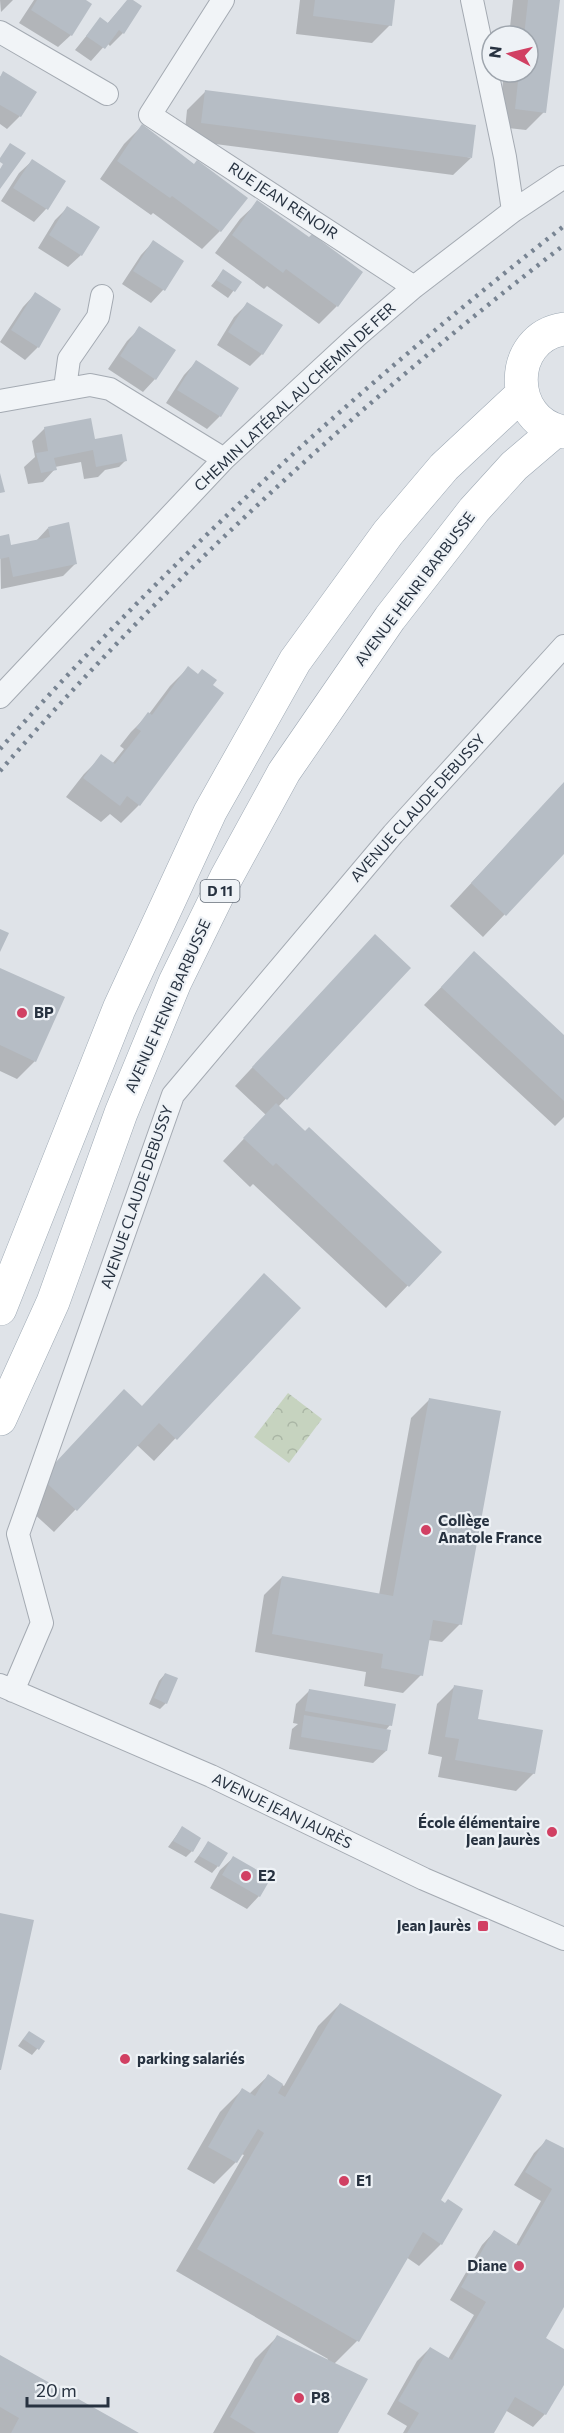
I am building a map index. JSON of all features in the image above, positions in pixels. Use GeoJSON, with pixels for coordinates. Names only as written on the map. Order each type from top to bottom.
{"type":"FeatureCollection","features":[{"type":"Feature","properties":{"kind":"main road"},"geometry":{"type":"LineString","coordinates":[[560,431],[540,422],[529,410],[522,394],[520,377],[524,361],[532,347],[544,336],[564,329]]}},
{"type":"Feature","properties":{"kind":"main road","name":"D 11"},"geometry":{"type":"LineString","coordinates":[[0,1309],[120,1009],[210,812],[295,661],[388,533],[444,467],[522,394]]}},
{"type":"Feature","properties":{"kind":"main road","name":"AVENUE HENRI BARBUSSE"},"geometry":{"type":"LineString","coordinates":[[0,1419],[53,1302],[121,1113],[175,982],[226,878],[284,772],[390,618],[474,510],[514,466],[560,431]]}},
{"type":"Feature","properties":{"kind":"street","name":"RUE JEAN RENOIR"},"geometry":{"type":"LineString","coordinates":[[223,0],[150,115],[414,287]]}},
{"type":"Feature","properties":{"kind":"street"},"geometry":{"type":"LineString","coordinates":[[471,0],[507,168],[513,211]]}},
{"type":"Feature","properties":{"kind":"street"},"geometry":{"type":"LineString","coordinates":[[0,32],[107,94]]}},
{"type":"Feature","properties":{"kind":"street","name":"CHEMIN LATÉRAL AU CHEMIN DE FER"},"geometry":{"type":"LineString","coordinates":[[0,697],[224,459],[357,336],[414,287],[513,211],[564,177]]}},
{"type":"Feature","properties":{"kind":"street"},"geometry":{"type":"LineString","coordinates":[[65,388],[69,359],[98,317],[102,296]]}},
{"type":"Feature","properties":{"kind":"street"},"geometry":{"type":"LineString","coordinates":[[0,401],[90,385],[110,389],[224,459]]}},
{"type":"Feature","properties":{"kind":"street","name":"AVENUE CLAUDE DEBUSSY"},"geometry":{"type":"LineString","coordinates":[[6,1688],[42,1623],[18,1534],[173,1095],[393,834],[564,646]]}},
{"type":"Feature","properties":{"kind":"street","name":"AVENUE JEAN JAURÈS"},"geometry":{"type":"LineString","coordinates":[[6,1688],[211,1776],[414,1875],[564,1939]]}},
{"type":"Feature","properties":{"kind":"green space"},"geometry":{"type":"Polygon","coordinates":[[[288,1393],[322,1419],[289,1463],[254,1437],[288,1393]]]}},
{"type":"Feature","properties":{"kind":"building"},"geometry":{"type":"Polygon","coordinates":[[[37,0],[86,0],[92,4],[72,36],[31,10],[37,0]]]}},
{"type":"Feature","properties":{"kind":"building"},"geometry":{"type":"Polygon","coordinates":[[[127,0],[133,0],[142,6],[124,34],[119,30],[105,49],[86,36],[100,17],[108,23],[127,0]]]}},
{"type":"Feature","properties":{"kind":"building"},"geometry":{"type":"Polygon","coordinates":[[[315,0],[395,0],[392,26],[313,16],[315,0]]]}},
{"type":"Feature","properties":{"kind":"building"},"geometry":{"type":"Polygon","coordinates":[[[528,0],[560,0],[546,113],[515,109],[518,84],[540,84],[540,24],[525,24],[528,0]]]}},
{"type":"Feature","properties":{"kind":"building"},"geometry":{"type":"Polygon","coordinates":[[[3,71],[37,92],[21,117],[0,105],[0,77],[3,71]]]}},
{"type":"Feature","properties":{"kind":"building"},"geometry":{"type":"Polygon","coordinates":[[[205,90],[476,125],[472,158],[201,123],[205,90]]]}},
{"type":"Feature","properties":{"kind":"building"},"geometry":{"type":"Polygon","coordinates":[[[142,124],[194,164],[197,160],[248,198],[221,232],[172,196],[170,198],[117,161],[142,124]]]}},
{"type":"Feature","properties":{"kind":"building"},"geometry":{"type":"Polygon","coordinates":[[[10,143],[26,153],[0,189],[0,169],[3,164],[0,158],[10,143]]]}},
{"type":"Feature","properties":{"kind":"building"},"geometry":{"type":"Polygon","coordinates":[[[32,159],[66,181],[48,210],[13,188],[32,159]]]}},
{"type":"Feature","properties":{"kind":"building"},"geometry":{"type":"Polygon","coordinates":[[[257,200],[309,237],[312,234],[363,272],[338,307],[286,269],[283,273],[232,235],[257,200]]]}},
{"type":"Feature","properties":{"kind":"building"},"geometry":{"type":"Polygon","coordinates":[[[67,206],[100,227],[82,256],[49,235],[67,206]]]}},
{"type":"Feature","properties":{"kind":"building"},"geometry":{"type":"Polygon","coordinates":[[[153,240],[184,261],[165,291],[133,271],[153,240]]]}},
{"type":"Feature","properties":{"kind":"building"},"geometry":{"type":"Polygon","coordinates":[[[223,269],[242,282],[235,292],[216,280],[223,269]]]}},
{"type":"Feature","properties":{"kind":"building"},"geometry":{"type":"Polygon","coordinates":[[[35,292],[61,309],[39,348],[11,330],[35,292]]]}},
{"type":"Feature","properties":{"kind":"building"},"geometry":{"type":"Polygon","coordinates":[[[247,302],[283,325],[263,355],[228,332],[247,302]]]}},
{"type":"Feature","properties":{"kind":"building"},"geometry":{"type":"Polygon","coordinates":[[[139,326],[176,350],[156,380],[120,356],[139,326]]]}},
{"type":"Feature","properties":{"kind":"building"},"geometry":{"type":"Polygon","coordinates":[[[196,360],[239,388],[221,417],[177,390],[196,360]]]}},
{"type":"Feature","properties":{"kind":"building"},"geometry":{"type":"Polygon","coordinates":[[[91,418],[95,439],[122,434],[127,461],[96,467],[93,450],[54,458],[57,470],[41,473],[36,453],[48,451],[44,427],[91,418]]]}},
{"type":"Feature","properties":{"kind":"building"},"geometry":{"type":"Polygon","coordinates":[[[0,473],[5,492],[0,493],[0,473]]]}},
{"type":"Feature","properties":{"kind":"building"},"geometry":{"type":"Polygon","coordinates":[[[69,522],[77,564],[13,577],[9,557],[0,559],[0,536],[9,534],[11,545],[50,537],[48,527],[69,522]]]}},
{"type":"Feature","properties":{"kind":"building"},"geometry":{"type":"Polygon","coordinates":[[[188,666],[198,674],[202,669],[217,680],[213,685],[224,693],[140,806],[127,796],[120,806],[83,778],[101,754],[115,764],[141,731],[136,728],[148,712],[152,715],[188,666]]]}},
{"type":"Feature","properties":{"kind":"building"},"geometry":{"type":"Polygon","coordinates":[[[564,782],[564,854],[506,916],[471,883],[564,782]]]}},
{"type":"Feature","properties":{"kind":"building"},"geometry":{"type":"Polygon","coordinates":[[[0,929],[9,933],[0,952],[0,929]]]}},
{"type":"Feature","properties":{"kind":"building"},"geometry":{"type":"Polygon","coordinates":[[[375,934],[411,968],[287,1100],[252,1067],[375,934]]]}},
{"type":"Feature","properties":{"kind":"building"},"geometry":{"type":"Polygon","coordinates":[[[474,951],[564,1035],[564,1101],[441,987],[474,951]]]}},
{"type":"Feature","properties":{"kind":"building"},"geometry":{"type":"Polygon","coordinates":[[[0,968],[65,997],[36,1062],[0,1045],[0,968]]]}},
{"type":"Feature","properties":{"kind":"building"},"geometry":{"type":"Polygon","coordinates":[[[276,1103],[305,1131],[309,1127],[442,1252],[409,1287],[276,1163],[273,1166],[243,1138],[276,1103]]]}},
{"type":"Feature","properties":{"kind":"building"},"geometry":{"type":"Polygon","coordinates":[[[264,1273],[301,1308],[177,1440],[159,1423],[77,1511],[41,1478],[124,1389],[142,1406],[264,1273]]]}},
{"type":"Feature","properties":{"kind":"building"},"geometry":{"type":"Polygon","coordinates":[[[429,1398],[501,1411],[462,1625],[433,1620],[423,1676],[381,1668],[383,1654],[272,1634],[282,1576],[393,1596],[429,1398]]]}},
{"type":"Feature","properties":{"kind":"building"},"geometry":{"type":"Polygon","coordinates":[[[165,1673],[178,1678],[167,1704],[154,1698],[165,1673]]]}},
{"type":"Feature","properties":{"kind":"building"},"geometry":{"type":"Polygon","coordinates":[[[454,1685],[483,1690],[478,1719],[543,1730],[535,1774],[455,1760],[459,1739],[445,1737],[454,1685]]]}},
{"type":"Feature","properties":{"kind":"building"},"geometry":{"type":"Polygon","coordinates":[[[309,1689],[396,1704],[392,1726],[305,1711],[309,1689]]]}},
{"type":"Feature","properties":{"kind":"building"},"geometry":{"type":"Polygon","coordinates":[[[304,1715],[391,1730],[387,1751],[301,1737],[304,1715]]]}},
{"type":"Feature","properties":{"kind":"building"},"geometry":{"type":"Polygon","coordinates":[[[182,1826],[201,1838],[193,1852],[173,1841],[182,1826]]]}},
{"type":"Feature","properties":{"kind":"building","name":"E2"},"geometry":{"type":"Polygon","coordinates":[[[208,1841],[228,1853],[219,1867],[199,1856],[208,1841]]]}},
{"type":"Feature","properties":{"kind":"building","name":"E2"},"geometry":{"type":"Polygon","coordinates":[[[233,1856],[271,1878],[260,1897],[222,1875],[233,1856]]]}},
{"type":"Feature","properties":{"kind":"building"},"geometry":{"type":"Polygon","coordinates":[[[0,1913],[34,1920],[1,2070],[0,2070],[0,1913]]]}},
{"type":"Feature","properties":{"kind":"building","name":"E1"},"geometry":{"type":"Polygon","coordinates":[[[340,2003],[502,2095],[441,2200],[445,2203],[448,2199],[463,2209],[442,2245],[423,2232],[359,2342],[197,2249],[264,2133],[258,2129],[237,2163],[208,2147],[242,2088],[255,2096],[268,2074],[283,2084],[278,2093],[285,2097],[340,2003]]]}},
{"type":"Feature","properties":{"kind":"building"},"geometry":{"type":"Polygon","coordinates":[[[29,2031],[45,2041],[39,2050],[23,2039],[29,2031]]]}},
{"type":"Feature","properties":{"kind":"building","name":"Diane"},"geometry":{"type":"Polygon","coordinates":[[[546,2139],[564,2148],[564,2307],[546,2338],[564,2349],[564,2385],[546,2415],[515,2397],[494,2433],[407,2433],[419,2413],[398,2401],[430,2347],[452,2360],[486,2302],[461,2287],[494,2230],[519,2246],[552,2189],[525,2172],[546,2139]]]}},
{"type":"Feature","properties":{"kind":"building","name":"P8"},"geometry":{"type":"Polygon","coordinates":[[[277,2335],[368,2379],[338,2433],[256,2433],[230,2417],[277,2335]]]}},
{"type":"Feature","properties":{"kind":"building"},"geometry":{"type":"Polygon","coordinates":[[[0,2355],[139,2433],[11,2433],[19,2418],[0,2407],[0,2355]]]}},
{"type":"Feature","properties":{"kind":"railway"},"geometry":{"type":"LineString","coordinates":[[0,749],[132,608],[270,475],[415,347],[564,226]]}},
{"type":"Feature","properties":{"kind":"railway"},"geometry":{"type":"LineString","coordinates":[[0,771],[131,629],[269,494],[414,366],[564,245]]}},
{"type":"Feature","properties":{"kind":"place","name":"BP"},"geometry":{"type":"Point","coordinates":[22,1013]}},
{"type":"Feature","properties":{"kind":"place","name":"Collège Anatole France"},"geometry":{"type":"Point","coordinates":[426,1530]}},
{"type":"Feature","properties":{"kind":"place","name":"École élémentaire Jean Jaurès"},"geometry":{"type":"Point","coordinates":[552,1832]}},
{"type":"Feature","properties":{"kind":"place","name":"E2"},"geometry":{"type":"Point","coordinates":[246,1876]}},
{"type":"Feature","properties":{"kind":"place","name":"Jean Jaurès"},"geometry":{"type":"Point","coordinates":[483,1926]}},
{"type":"Feature","properties":{"kind":"place","name":"parking salariés"},"geometry":{"type":"Point","coordinates":[125,2059]}},
{"type":"Feature","properties":{"kind":"place","name":"E1"},"geometry":{"type":"Point","coordinates":[344,2181]}},
{"type":"Feature","properties":{"kind":"place","name":"Diane"},"geometry":{"type":"Point","coordinates":[519,2266]}},
{"type":"Feature","properties":{"kind":"place","name":"P8"},"geometry":{"type":"Point","coordinates":[299,2398]}}]}
